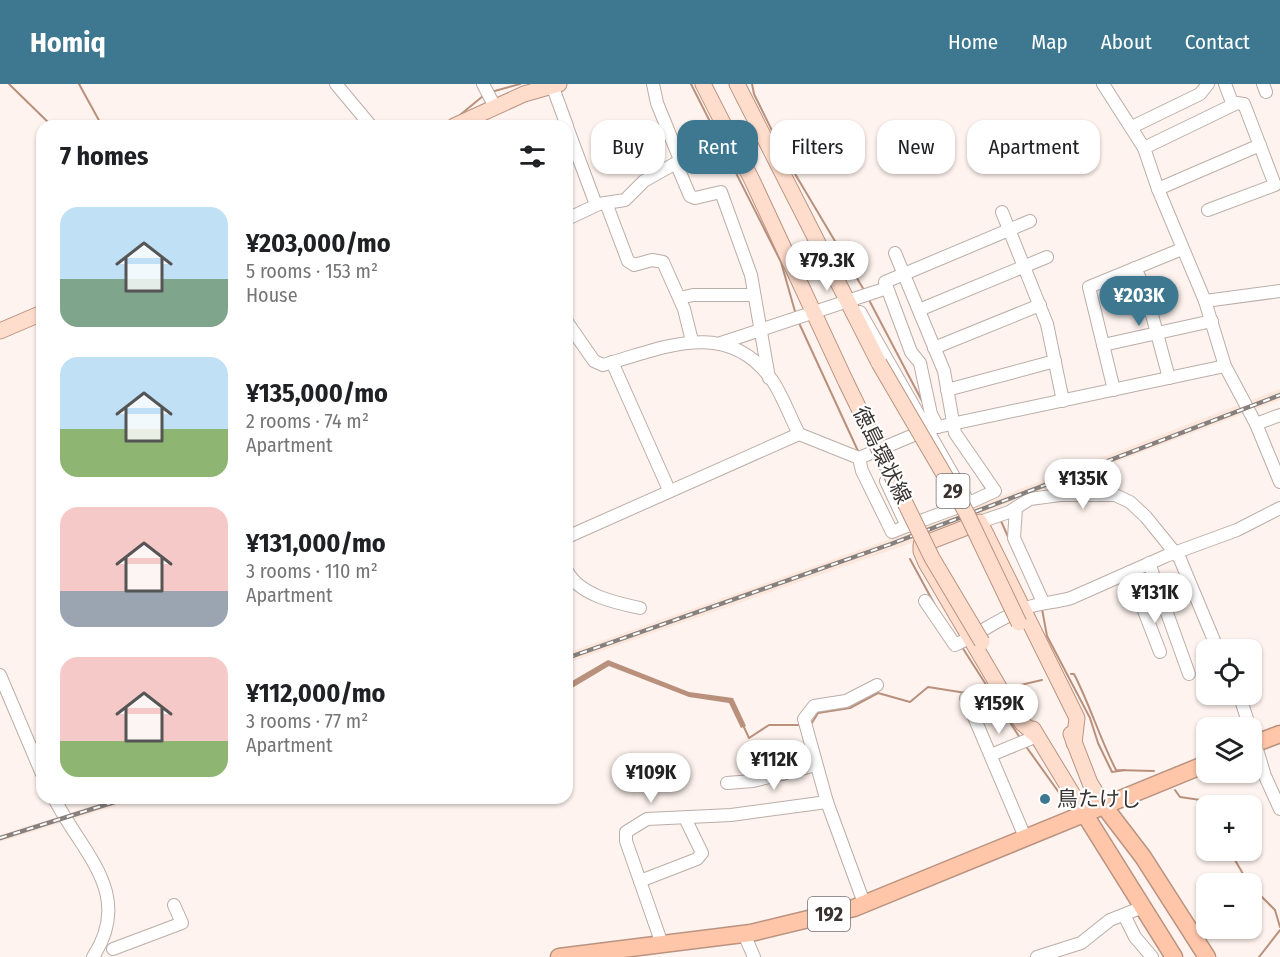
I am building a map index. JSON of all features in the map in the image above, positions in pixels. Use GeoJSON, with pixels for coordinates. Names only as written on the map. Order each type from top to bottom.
{"type":"FeatureCollection","features":[{"type":"Feature","properties":{"kind":"highway"},"geometry":{"type":"LineString","coordinates":[[1262,736],[1280,734]]}},
{"type":"Feature","properties":{"kind":"highway","name":"192"},"geometry":{"type":"LineString","coordinates":[[559,957],[744,934],[864,903],[1196,768]]}},
{"type":"Feature","properties":{"kind":"highway"},"geometry":{"type":"LineString","coordinates":[[1104,806],[1143,857],[1208,957]]}},
{"type":"Feature","properties":{"kind":"highway"},"geometry":{"type":"LineString","coordinates":[[1084,813],[1174,957]]}},
{"type":"Feature","properties":{"kind":"main road","name":"徳島環状線"},"geometry":{"type":"LineString","coordinates":[[703,84],[752,180],[803,316],[846,382],[932,558],[968,642],[1027,740],[1084,813]]}},
{"type":"Feature","properties":{"kind":"main road","name":"徳島環状線"},"geometry":{"type":"LineString","coordinates":[[737,84],[860,297],[879,363],[966,512],[1020,617],[1058,694],[1090,783],[1104,806]]}},
{"type":"Feature","properties":{"kind":"main road"},"geometry":{"type":"LineString","coordinates":[[461,120],[489,94],[555,85]]}},
{"type":"Feature","properties":{"kind":"main road"},"geometry":{"type":"LineString","coordinates":[[0,332],[36,315]]}},
{"type":"Feature","properties":{"kind":"main road"},"geometry":{"type":"LineString","coordinates":[[968,642],[926,563],[921,545],[980,522],[1020,617]]}},
{"type":"Feature","properties":{"kind":"street"},"geometry":{"type":"LineString","coordinates":[[336,84],[366,120]]}},
{"type":"Feature","properties":{"kind":"street"},"geometry":{"type":"LineString","coordinates":[[573,216],[603,204],[625,200],[644,181],[681,162],[657,103],[653,84]]}},
{"type":"Feature","properties":{"kind":"street"},"geometry":{"type":"LineString","coordinates":[[1132,127],[1200,94],[1208,84]]}},
{"type":"Feature","properties":{"kind":"street"},"geometry":{"type":"LineString","coordinates":[[1225,84],[1233,105]]}},
{"type":"Feature","properties":{"kind":"street"},"geometry":{"type":"LineString","coordinates":[[555,85],[565,120]]}},
{"type":"Feature","properties":{"kind":"street"},"geometry":{"type":"LineString","coordinates":[[1108,85],[1144,148],[1158,189],[1205,301],[1225,366],[1256,424],[1280,482]]}},
{"type":"Feature","properties":{"kind":"street"},"geometry":{"type":"LineString","coordinates":[[1144,148],[1233,105],[1244,104],[1275,185],[1208,210]]}},
{"type":"Feature","properties":{"kind":"street"},"geometry":{"type":"LineString","coordinates":[[573,142],[595,202],[603,204]]}},
{"type":"Feature","properties":{"kind":"street"},"geometry":{"type":"LineString","coordinates":[[1158,189],[1260,145]]}},
{"type":"Feature","properties":{"kind":"street"},"geometry":{"type":"LineString","coordinates":[[676,163],[690,196],[695,198],[721,192],[751,274],[769,378],[799,434],[859,458],[933,428],[1225,366]]}},
{"type":"Feature","properties":{"kind":"street"},"geometry":{"type":"LineString","coordinates":[[603,204],[628,261],[634,265],[651,260],[663,262],[680,298],[692,341]]}},
{"type":"Feature","properties":{"kind":"street"},"geometry":{"type":"LineString","coordinates":[[1002,212],[1047,324],[1062,401]]}},
{"type":"Feature","properties":{"kind":"street"},"geometry":{"type":"LineString","coordinates":[[933,428],[920,363],[911,351],[885,282],[1030,221]]}},
{"type":"Feature","properties":{"kind":"street"},"geometry":{"type":"LineString","coordinates":[[1114,390],[1089,287],[1182,249]]}},
{"type":"Feature","properties":{"kind":"street"},"geometry":{"type":"LineString","coordinates":[[859,458],[862,471],[892,532],[995,491],[966,447],[958,440],[944,371],[895,253]]}},
{"type":"Feature","properties":{"kind":"street"},"geometry":{"type":"LineString","coordinates":[[919,310],[1047,257]]}},
{"type":"Feature","properties":{"kind":"street"},"geometry":{"type":"LineString","coordinates":[[1136,268],[1145,289],[1168,378]]}},
{"type":"Feature","properties":{"kind":"street"},"geometry":{"type":"LineString","coordinates":[[720,343],[887,288]]}},
{"type":"Feature","properties":{"kind":"street"},"geometry":{"type":"LineString","coordinates":[[1205,301],[1280,291]]}},
{"type":"Feature","properties":{"kind":"street"},"geometry":{"type":"LineString","coordinates":[[680,298],[693,295],[754,295]]}},
{"type":"Feature","properties":{"kind":"street"},"geometry":{"type":"LineString","coordinates":[[860,297],[874,334],[933,428],[969,503]]}},
{"type":"Feature","properties":{"kind":"street"},"geometry":{"type":"LineString","coordinates":[[934,348],[1040,305]]}},
{"type":"Feature","properties":{"kind":"street"},"geometry":{"type":"LineString","coordinates":[[803,316],[816,335],[907,526]]}},
{"type":"Feature","properties":{"kind":"street"},"geometry":{"type":"LineString","coordinates":[[1103,345],[1212,321]]}},
{"type":"Feature","properties":{"kind":"street"},"geometry":{"type":"LineString","coordinates":[[573,331],[594,361],[603,365],[692,341],[720,343],[735,347],[769,378]]}},
{"type":"Feature","properties":{"kind":"street"},"geometry":{"type":"LineString","coordinates":[[947,390],[1055,361]]}},
{"type":"Feature","properties":{"kind":"street"},"geometry":{"type":"LineString","coordinates":[[612,362],[669,490]]}},
{"type":"Feature","properties":{"kind":"street"},"geometry":{"type":"LineString","coordinates":[[1256,424],[1280,415]]}},
{"type":"Feature","properties":{"kind":"street"},"geometry":{"type":"LineString","coordinates":[[573,534],[669,490],[674,492],[799,434]]}},
{"type":"Feature","properties":{"kind":"street"},"geometry":{"type":"LineString","coordinates":[[1268,456],[1280,451]]}},
{"type":"Feature","properties":{"kind":"street"},"geometry":{"type":"LineString","coordinates":[[980,522],[1016,508],[1030,499],[1050,496],[1115,495],[1130,502],[1146,517],[1180,559],[1213,639]]}},
{"type":"Feature","properties":{"kind":"street"},"geometry":{"type":"LineString","coordinates":[[1016,508],[1014,538],[1040,603]]}},
{"type":"Feature","properties":{"kind":"street"},"geometry":{"type":"LineString","coordinates":[[925,601],[955,645],[968,642],[1020,617],[1040,603],[1054,603],[1071,598],[1149,563],[1246,526],[1280,508]]}},
{"type":"Feature","properties":{"kind":"street"},"geometry":{"type":"LineString","coordinates":[[1149,563],[1189,674]]}},
{"type":"Feature","properties":{"kind":"street"},"geometry":{"type":"LineString","coordinates":[[1129,572],[1158,646],[1174,633]]}},
{"type":"Feature","properties":{"kind":"street"},"geometry":{"type":"LineString","coordinates":[[573,579],[612,602],[640,608]]}},
{"type":"Feature","properties":{"kind":"street"},"geometry":{"type":"LineString","coordinates":[[0,675],[36,760]]}},
{"type":"Feature","properties":{"kind":"street"},"geometry":{"type":"LineString","coordinates":[[864,903],[827,802],[805,725],[814,706],[846,701],[876,685]]}},
{"type":"Feature","properties":{"kind":"street"},"geometry":{"type":"LineString","coordinates":[[966,698],[1025,837]]}},
{"type":"Feature","properties":{"kind":"street"},"geometry":{"type":"LineString","coordinates":[[991,755],[1027,740]]}},
{"type":"Feature","properties":{"kind":"street"},"geometry":{"type":"LineString","coordinates":[[783,774],[772,752],[790,747]]}},
{"type":"Feature","properties":{"kind":"street"},"geometry":{"type":"LineString","coordinates":[[727,783],[753,781],[816,765]]}},
{"type":"Feature","properties":{"kind":"street"},"geometry":{"type":"LineString","coordinates":[[1262,767],[1280,809]]}},
{"type":"Feature","properties":{"kind":"street"},"geometry":{"type":"LineString","coordinates":[[662,944],[626,840],[626,832],[647,819],[685,818],[827,802]]}},
{"type":"Feature","properties":{"kind":"street"},"geometry":{"type":"LineString","coordinates":[[58,804],[93,860],[106,890],[109,909],[104,934],[93,957]]}},
{"type":"Feature","properties":{"kind":"street"},"geometry":{"type":"LineString","coordinates":[[640,881],[669,872],[675,867],[697,859],[702,853],[685,818]]}},
{"type":"Feature","properties":{"kind":"street"},"geometry":{"type":"LineString","coordinates":[[104,934],[116,953],[182,923],[174,905]]}},
{"type":"Feature","properties":{"kind":"street"},"geometry":{"type":"LineString","coordinates":[[1044,956],[1081,943],[1110,920],[1143,907]]}},
{"type":"Feature","properties":{"kind":"street"},"geometry":{"type":"LineString","coordinates":[[1124,915],[1135,937],[1152,957]]}},
{"type":"Feature","properties":{"kind":"street"},"geometry":{"type":"LineString","coordinates":[[744,934],[754,957]]}},
{"type":"Feature","properties":{"kind":"shaded area"},"geometry":{"type":"Polygon","coordinates":[[[1280,389],[1280,400],[1021,498],[937,534],[573,661],[573,651],[882,542],[1280,389]]]}},
{"type":"Feature","properties":{"kind":"shaded area"},"geometry":{"type":"Polygon","coordinates":[[[608,660],[689,692],[733,698],[746,726],[741,728],[729,703],[689,697],[609,666],[573,687],[573,680],[608,660]]]}},
{"type":"Feature","properties":{"kind":"shaded area"},"geometry":{"type":"Polygon","coordinates":[[[98,804],[122,804],[0,842],[0,835],[98,804]]]}},
{"type":"Feature","properties":{"kind":"waterway"},"geometry":{"type":"LineString","coordinates":[[9,84],[46,120]]}},
{"type":"Feature","properties":{"kind":"waterway"},"geometry":{"type":"LineString","coordinates":[[79,84],[99,120]]}},
{"type":"Feature","properties":{"kind":"waterway"},"geometry":{"type":"LineString","coordinates":[[491,92],[520,84]]}},
{"type":"Feature","properties":{"kind":"waterway"},"geometry":{"type":"LineString","coordinates":[[691,84],[781,262],[796,315]]}},
{"type":"Feature","properties":{"kind":"waterway"},"geometry":{"type":"LineString","coordinates":[[752,84],[754,94],[785,157],[864,290]]}},
{"type":"Feature","properties":{"kind":"waterway"},"geometry":{"type":"LineString","coordinates":[[460,115],[483,96]]}},
{"type":"Feature","properties":{"kind":"waterway"},"geometry":{"type":"LineString","coordinates":[[868,298],[922,401]]}},
{"type":"Feature","properties":{"kind":"waterway"},"geometry":{"type":"LineString","coordinates":[[799,323],[858,451]]}},
{"type":"Feature","properties":{"kind":"waterway"},"geometry":{"type":"LineString","coordinates":[[981,481],[986,489]]}},
{"type":"Feature","properties":{"kind":"waterway"},"geometry":{"type":"LineString","coordinates":[[1001,521],[1009,539]]}},
{"type":"Feature","properties":{"kind":"waterway"},"geometry":{"type":"LineString","coordinates":[[910,559],[936,607]]}},
{"type":"Feature","properties":{"kind":"waterway"},"geometry":{"type":"LineString","coordinates":[[1042,609],[1047,636],[1090,718],[1098,743],[1112,772],[1125,770]]}},
{"type":"Feature","properties":{"kind":"waterway"},"geometry":{"type":"LineString","coordinates":[[962,647],[1020,738]]}},
{"type":"Feature","properties":{"kind":"waterway"},"geometry":{"type":"LineString","coordinates":[[1071,674],[1074,674],[1080,686],[1116,770],[1154,771]]}},
{"type":"Feature","properties":{"kind":"waterway"},"geometry":{"type":"LineString","coordinates":[[1016,686],[1042,680]]}},
{"type":"Feature","properties":{"kind":"waterway"},"geometry":{"type":"LineString","coordinates":[[810,726],[818,713],[850,708],[878,693],[910,702],[928,687],[966,693],[988,692]]}},
{"type":"Feature","properties":{"kind":"waterway"},"geometry":{"type":"LineString","coordinates":[[743,725],[749,738],[769,725],[801,725]]}},
{"type":"Feature","properties":{"kind":"waterway"},"geometry":{"type":"LineString","coordinates":[[1025,745],[1060,794]]}},
{"type":"Feature","properties":{"kind":"waterway"},"geometry":{"type":"LineString","coordinates":[[1175,790],[1180,797],[1196,799]]}},
{"type":"Feature","properties":{"kind":"waterway"},"geometry":{"type":"LineString","coordinates":[[1235,861],[1243,873]]}},
{"type":"Feature","properties":{"kind":"waterway"},"geometry":{"type":"LineString","coordinates":[[1262,897],[1275,910],[1280,927]]}},
{"type":"Feature","properties":{"kind":"waterway"},"geometry":{"type":"LineString","coordinates":[[1259,957],[1280,930]]}},
{"type":"Feature","properties":{"kind":"railway"},"geometry":{"type":"LineString","coordinates":[[573,656],[891,544],[1280,395]]}},
{"type":"Feature","properties":{"kind":"railway"},"geometry":{"type":"LineString","coordinates":[[0,838],[108,804]]}},
{"type":"Feature","properties":{"kind":"place","name":"鳥たけし"},"geometry":{"type":"Point","coordinates":[1045,799]}}]}
